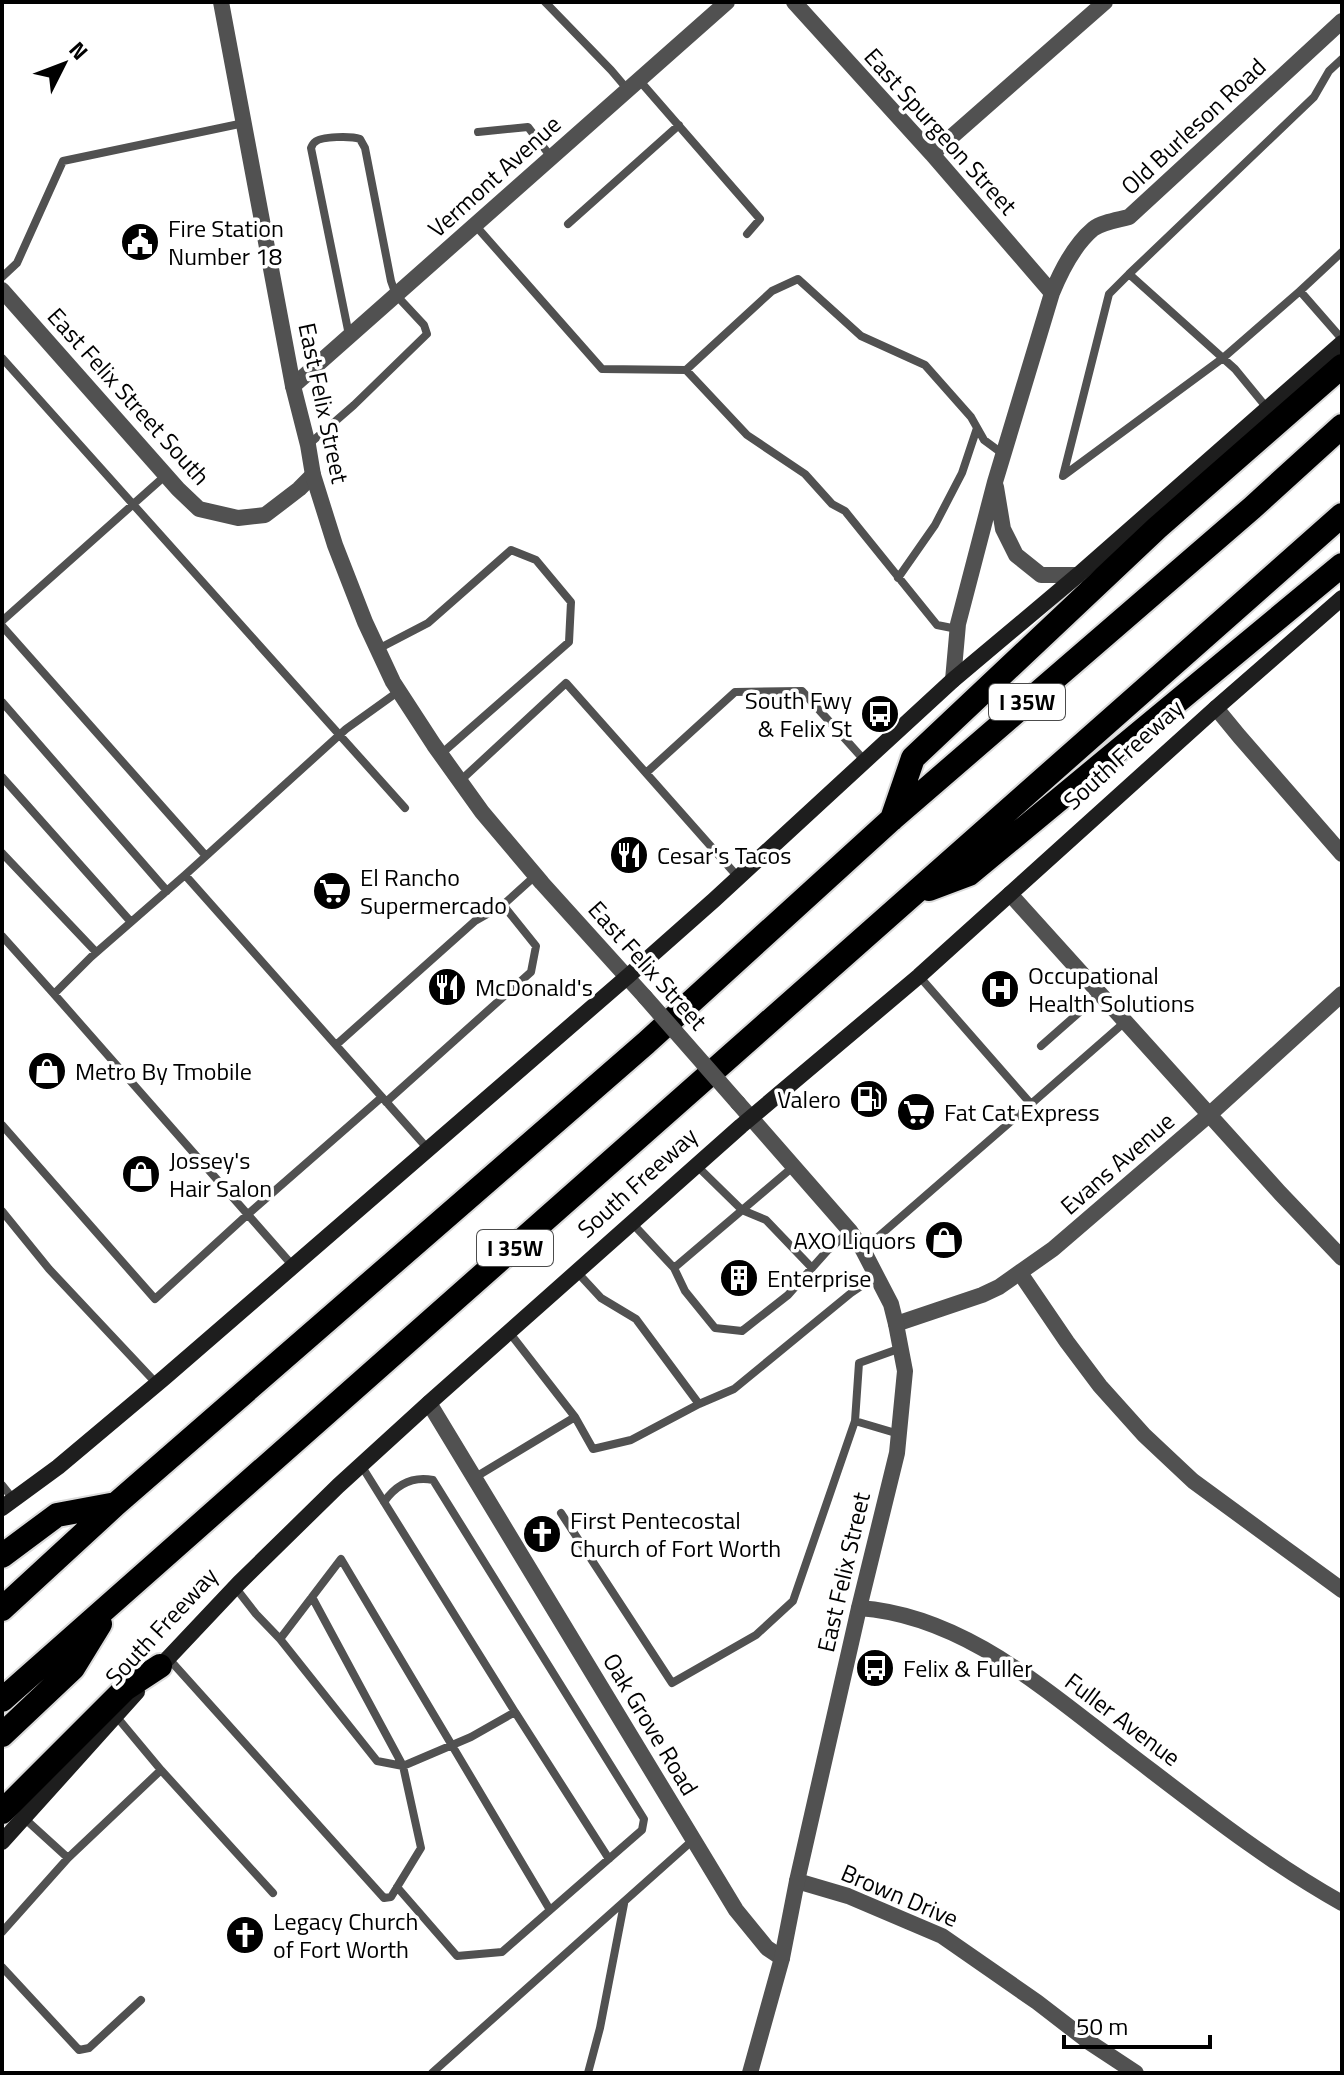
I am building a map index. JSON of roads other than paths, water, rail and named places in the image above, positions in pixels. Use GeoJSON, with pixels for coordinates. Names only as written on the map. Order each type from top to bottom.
{"type":"FeatureCollection","features":[{"type":"Feature","properties":{"kind":"highway"},"geometry":{"type":"LineString","coordinates":[[892,819],[913,758],[1157,528],[1342,366]]}},
{"type":"Feature","properties":{"kind":"highway","name":"I 35W"},"geometry":{"type":"LineString","coordinates":[[2,1609],[116,1504],[646,1043],[892,819],[1252,508],[1342,426]]}},
{"type":"Feature","properties":{"kind":"highway","name":"South Freeway"},"geometry":{"type":"LineString","coordinates":[[2,1700],[1342,515]]}},
{"type":"Feature","properties":{"kind":"highway"},"geometry":{"type":"LineString","coordinates":[[915,894],[969,874],[1342,565]]}},
{"type":"Feature","properties":{"kind":"highway"},"geometry":{"type":"LineString","coordinates":[[2,1556],[57,1515],[116,1504]]}},
{"type":"Feature","properties":{"kind":"highway"},"geometry":{"type":"LineString","coordinates":[[2,1735],[73,1668],[114,1602]]}},
{"type":"Feature","properties":{"kind":"highway"},"geometry":{"type":"LineString","coordinates":[[13,1815],[125,1689],[164,1662]]}},
{"type":"Feature","properties":{"kind":"main road"},"geometry":{"type":"LineString","coordinates":[[8,1504],[58,1467],[157,1384],[627,977],[953,680],[1078,575],[1342,341]]}},
{"type":"Feature","properties":{"kind":"main road","name":"South Freeway"},"geometry":{"type":"LineString","coordinates":[[2,1842],[13,1815],[116,1716],[235,1587],[361,1465],[751,1118],[919,976],[1342,598]]}},
{"type":"Feature","properties":{"kind":"street","name":"East Felix Street"},"geometry":{"type":"LineString","coordinates":[[221,2],[293,386],[313,475],[335,545],[365,622],[399,691],[482,812],[850,1231],[891,1304],[905,1371],[897,1453],[859,1608],[782,1958]]}},
{"type":"Feature","properties":{"kind":"street","name":"Vermont Avenue"},"geometry":{"type":"LineString","coordinates":[[293,386],[727,2]]}},
{"type":"Feature","properties":{"kind":"street","name":"East Spurgeon Street"},"geometry":{"type":"LineString","coordinates":[[794,2],[932,154],[1052,293]]}},
{"type":"Feature","properties":{"kind":"street"},"geometry":{"type":"LineString","coordinates":[[932,154],[1105,2]]}},
{"type":"Feature","properties":{"kind":"street","name":"Old Burleson Road"},"geometry":{"type":"LineString","coordinates":[[953,680],[957,629],[995,482],[1059,276],[1095,227],[1129,217],[1342,21]]}},
{"type":"Feature","properties":{"kind":"street","name":"East Felix Street South"},"geometry":{"type":"LineString","coordinates":[[2,290],[199,509],[238,518],[265,515],[313,475]]}},
{"type":"Feature","properties":{"kind":"street","name":"Old Burleson Road"},"geometry":{"type":"LineString","coordinates":[[995,482],[1003,529],[1016,555],[1041,575],[1078,575]]}},
{"type":"Feature","properties":{"kind":"street"},"geometry":{"type":"LineString","coordinates":[[1216,708],[1342,854]]}},
{"type":"Feature","properties":{"kind":"street"},"geometry":{"type":"LineString","coordinates":[[1010,894],[1342,1258]]}},
{"type":"Feature","properties":{"kind":"street","name":"Evans Avenue"},"geometry":{"type":"LineString","coordinates":[[896,1324],[999,1287],[1053,1249],[1210,1114],[1342,994]]}},
{"type":"Feature","properties":{"kind":"street"},"geometry":{"type":"LineString","coordinates":[[1020,1273],[1100,1386],[1144,1435],[1193,1481],[1342,1590]]}},
{"type":"Feature","properties":{"kind":"street","name":"Oak Grove Road"},"geometry":{"type":"LineString","coordinates":[[429,1403],[736,1910],[767,1948],[782,1958]]}},
{"type":"Feature","properties":{"kind":"street","name":"Fuller Avenue"},"geometry":{"type":"LineString","coordinates":[[859,1608],[918,1619],[958,1634],[997,1656],[1195,1803],[1342,1903]]}},
{"type":"Feature","properties":{"kind":"street","name":"Brown Drive"},"geometry":{"type":"LineString","coordinates":[[797,1881],[848,1896],[942,1936],[1136,2073]]}},
{"type":"Feature","properties":{"kind":"street"},"geometry":{"type":"LineString","coordinates":[[750,2073],[782,1958]]}},
{"type":"Feature","properties":{"kind":"lane"},"geometry":{"type":"LineString","coordinates":[[545,2],[611,70],[679,125],[760,219],[747,234]]}},
{"type":"Feature","properties":{"kind":"lane"},"geometry":{"type":"LineString","coordinates":[[1342,59],[1329,71],[1314,97],[1109,294],[1063,476],[1223,358],[1342,252]]}},
{"type":"Feature","properties":{"kind":"lane"},"geometry":{"type":"LineString","coordinates":[[2,277],[17,263],[63,161],[244,123]]}},
{"type":"Feature","properties":{"kind":"lane"},"geometry":{"type":"LineString","coordinates":[[568,224],[679,125]]}},
{"type":"Feature","properties":{"kind":"lane"},"geometry":{"type":"LineString","coordinates":[[478,132],[528,127],[551,157]]}},
{"type":"Feature","properties":{"kind":"lane"},"geometry":{"type":"LineString","coordinates":[[308,445],[427,334],[424,325],[396,295],[386,264],[362,142],[353,136],[317,140],[312,145],[312,159],[349,335]]}},
{"type":"Feature","properties":{"kind":"lane"},"geometry":{"type":"LineString","coordinates":[[475,225],[602,369],[686,370],[772,291],[798,279],[861,336],[925,365],[971,417],[984,440],[1003,454]]}},
{"type":"Feature","properties":{"kind":"lane"},"geometry":{"type":"LineString","coordinates":[[1129,274],[1235,369],[1267,409]]}},
{"type":"Feature","properties":{"kind":"lane"},"geometry":{"type":"LineString","coordinates":[[1300,291],[1342,341]]}},
{"type":"Feature","properties":{"kind":"lane"},"geometry":{"type":"LineString","coordinates":[[2,358],[405,808]]}},
{"type":"Feature","properties":{"kind":"lane"},"geometry":{"type":"LineString","coordinates":[[686,370],[747,435],[805,474],[832,504],[845,511],[937,625],[957,629]]}},
{"type":"Feature","properties":{"kind":"lane"},"geometry":{"type":"LineString","coordinates":[[898,578],[935,525],[962,473],[977,428]]}},
{"type":"Feature","properties":{"kind":"lane"},"geometry":{"type":"LineString","coordinates":[[166,475],[2,624],[206,856]]}},
{"type":"Feature","properties":{"kind":"lane"},"geometry":{"type":"LineString","coordinates":[[378,649],[428,623],[511,550],[536,560],[571,602],[569,642],[440,754]]}},
{"type":"Feature","properties":{"kind":"lane"},"geometry":{"type":"LineString","coordinates":[[460,781],[566,683],[738,877]]}},
{"type":"Feature","properties":{"kind":"lane"},"geometry":{"type":"LineString","coordinates":[[54,994],[96,952],[340,735],[399,691]]}},
{"type":"Feature","properties":{"kind":"lane"},"geometry":{"type":"LineString","coordinates":[[646,773],[735,692],[802,691],[865,761]]}},
{"type":"Feature","properties":{"kind":"lane"},"geometry":{"type":"LineString","coordinates":[[2,702],[167,891]]}},
{"type":"Feature","properties":{"kind":"lane"},"geometry":{"type":"LineString","coordinates":[[2,777],[131,922]]}},
{"type":"Feature","properties":{"kind":"lane"},"geometry":{"type":"LineString","coordinates":[[2,853],[96,952]]}},
{"type":"Feature","properties":{"kind":"lane"},"geometry":{"type":"LineString","coordinates":[[185,875],[428,1149]]}},
{"type":"Feature","properties":{"kind":"lane"},"geometry":{"type":"LineString","coordinates":[[336,1045],[475,921],[503,905],[536,875]]}},
{"type":"Feature","properties":{"kind":"lane"},"geometry":{"type":"LineString","coordinates":[[2,1125],[155,1299],[247,1215],[531,972],[536,946],[503,905]]}},
{"type":"Feature","properties":{"kind":"lane"},"geometry":{"type":"LineString","coordinates":[[2,936],[293,1266]]}},
{"type":"Feature","properties":{"kind":"lane"},"geometry":{"type":"LineString","coordinates":[[919,976],[1031,1104]]}},
{"type":"Feature","properties":{"kind":"lane"},"geometry":{"type":"LineString","coordinates":[[1041,1046],[1101,994]]}},
{"type":"Feature","properties":{"kind":"lane"},"geometry":{"type":"LineString","coordinates":[[863,1250],[1126,1021]]}},
{"type":"Feature","properties":{"kind":"lane"},"geometry":{"type":"LineString","coordinates":[[697,1166],[742,1210],[766,1220],[812,1268]]}},
{"type":"Feature","properties":{"kind":"lane"},"geometry":{"type":"LineString","coordinates":[[674,1268],[794,1166]]}},
{"type":"Feature","properties":{"kind":"lane"},"geometry":{"type":"LineString","coordinates":[[2,1211],[49,1269],[157,1384]]}},
{"type":"Feature","properties":{"kind":"lane"},"geometry":{"type":"LineString","coordinates":[[632,1223],[674,1268],[685,1291],[715,1328],[742,1331],[788,1295],[827,1251],[850,1231]]}},
{"type":"Feature","properties":{"kind":"lane"},"geometry":{"type":"LineString","coordinates":[[577,1272],[601,1298],[636,1319],[699,1404]]}},
{"type":"Feature","properties":{"kind":"lane"},"geometry":{"type":"LineString","coordinates":[[509,1332],[575,1417],[593,1449],[631,1440],[734,1389],[876,1276]]}},
{"type":"Feature","properties":{"kind":"lane"},"geometry":{"type":"LineString","coordinates":[[561,1513],[672,1683],[756,1635],[793,1601],[855,1421],[859,1363],[901,1348]]}},
{"type":"Feature","properties":{"kind":"lane"},"geometry":{"type":"LineString","coordinates":[[474,1478],[575,1417]]}},
{"type":"Feature","properties":{"kind":"lane"},"geometry":{"type":"LineString","coordinates":[[855,1421],[899,1434]]}},
{"type":"Feature","properties":{"kind":"lane"},"geometry":{"type":"LineString","coordinates":[[361,1465],[609,1859]]}},
{"type":"Feature","properties":{"kind":"lane"},"geometry":{"type":"LineString","coordinates":[[384,1502],[394,1488],[422,1478],[433,1480],[644,1819],[642,1830],[502,1952],[457,1956],[397,1887]]}},
{"type":"Feature","properties":{"kind":"lane"},"geometry":{"type":"LineString","coordinates":[[2,1485],[8,1504]]}},
{"type":"Feature","properties":{"kind":"lane"},"geometry":{"type":"LineString","coordinates":[[280,1639],[341,1559],[550,1910]]}},
{"type":"Feature","properties":{"kind":"lane"},"geometry":{"type":"LineString","coordinates":[[235,1587],[377,1761],[403,1766],[471,1737],[515,1712]]}},
{"type":"Feature","properties":{"kind":"lane"},"geometry":{"type":"LineString","coordinates":[[164,1662],[384,1898],[391,1897],[421,1848],[403,1766],[312,1597]]}},
{"type":"Feature","properties":{"kind":"lane"},"geometry":{"type":"LineString","coordinates":[[116,1716],[273,1893]]}},
{"type":"Feature","properties":{"kind":"lane"},"geometry":{"type":"LineString","coordinates":[[2,1932],[68,1858],[161,1770]]}},
{"type":"Feature","properties":{"kind":"lane"},"geometry":{"type":"LineString","coordinates":[[13,1815],[68,1858]]}},
{"type":"Feature","properties":{"kind":"lane"},"geometry":{"type":"LineString","coordinates":[[432,2073],[693,1840]]}},
{"type":"Feature","properties":{"kind":"lane"},"geometry":{"type":"LineString","coordinates":[[588,2073],[600,2028],[624,1903]]}},
{"type":"Feature","properties":{"kind":"lane"},"geometry":{"type":"LineString","coordinates":[[2,1967],[79,2050],[89,2048],[141,2000]]}},
{"type":"Feature","properties":{"kind":"place","name":"Fire Station Number 18"},"geometry":{"type":"Point","coordinates":[140,242]}},
{"type":"Feature","properties":{"kind":"place","name":"South Fwy & Felix St"},"geometry":{"type":"Point","coordinates":[880,714]}},
{"type":"Feature","properties":{"kind":"place","name":"Cesar's Tacos"},"geometry":{"type":"Point","coordinates":[629,855]}},
{"type":"Feature","properties":{"kind":"place","name":"El Rancho Supermercado"},"geometry":{"type":"Point","coordinates":[332,891]}},
{"type":"Feature","properties":{"kind":"place","name":"McDonald's"},"geometry":{"type":"Point","coordinates":[447,987]}},
{"type":"Feature","properties":{"kind":"place","name":"Occupational Health Solutions"},"geometry":{"type":"Point","coordinates":[1000,989]}},
{"type":"Feature","properties":{"kind":"place","name":"Metro By Tmobile"},"geometry":{"type":"Point","coordinates":[47,1071]}},
{"type":"Feature","properties":{"kind":"place","name":"Valero"},"geometry":{"type":"Point","coordinates":[869,1099]}},
{"type":"Feature","properties":{"kind":"place","name":"Fat Cat Express"},"geometry":{"type":"Point","coordinates":[916,1112]}},
{"type":"Feature","properties":{"kind":"place","name":"Jossey's Hair Salon"},"geometry":{"type":"Point","coordinates":[141,1174]}},
{"type":"Feature","properties":{"kind":"place","name":"AXO Liquors"},"geometry":{"type":"Point","coordinates":[944,1240]}},
{"type":"Feature","properties":{"kind":"place","name":"Enterprise"},"geometry":{"type":"Point","coordinates":[739,1278]}},
{"type":"Feature","properties":{"kind":"place","name":"First Pentecostal Church of Fort Worth"},"geometry":{"type":"Point","coordinates":[542,1534]}},
{"type":"Feature","properties":{"kind":"place","name":"Felix & Fuller"},"geometry":{"type":"Point","coordinates":[875,1668]}},
{"type":"Feature","properties":{"kind":"place","name":"Legacy Church of Fort Worth"},"geometry":{"type":"Point","coordinates":[245,1935]}}]}
